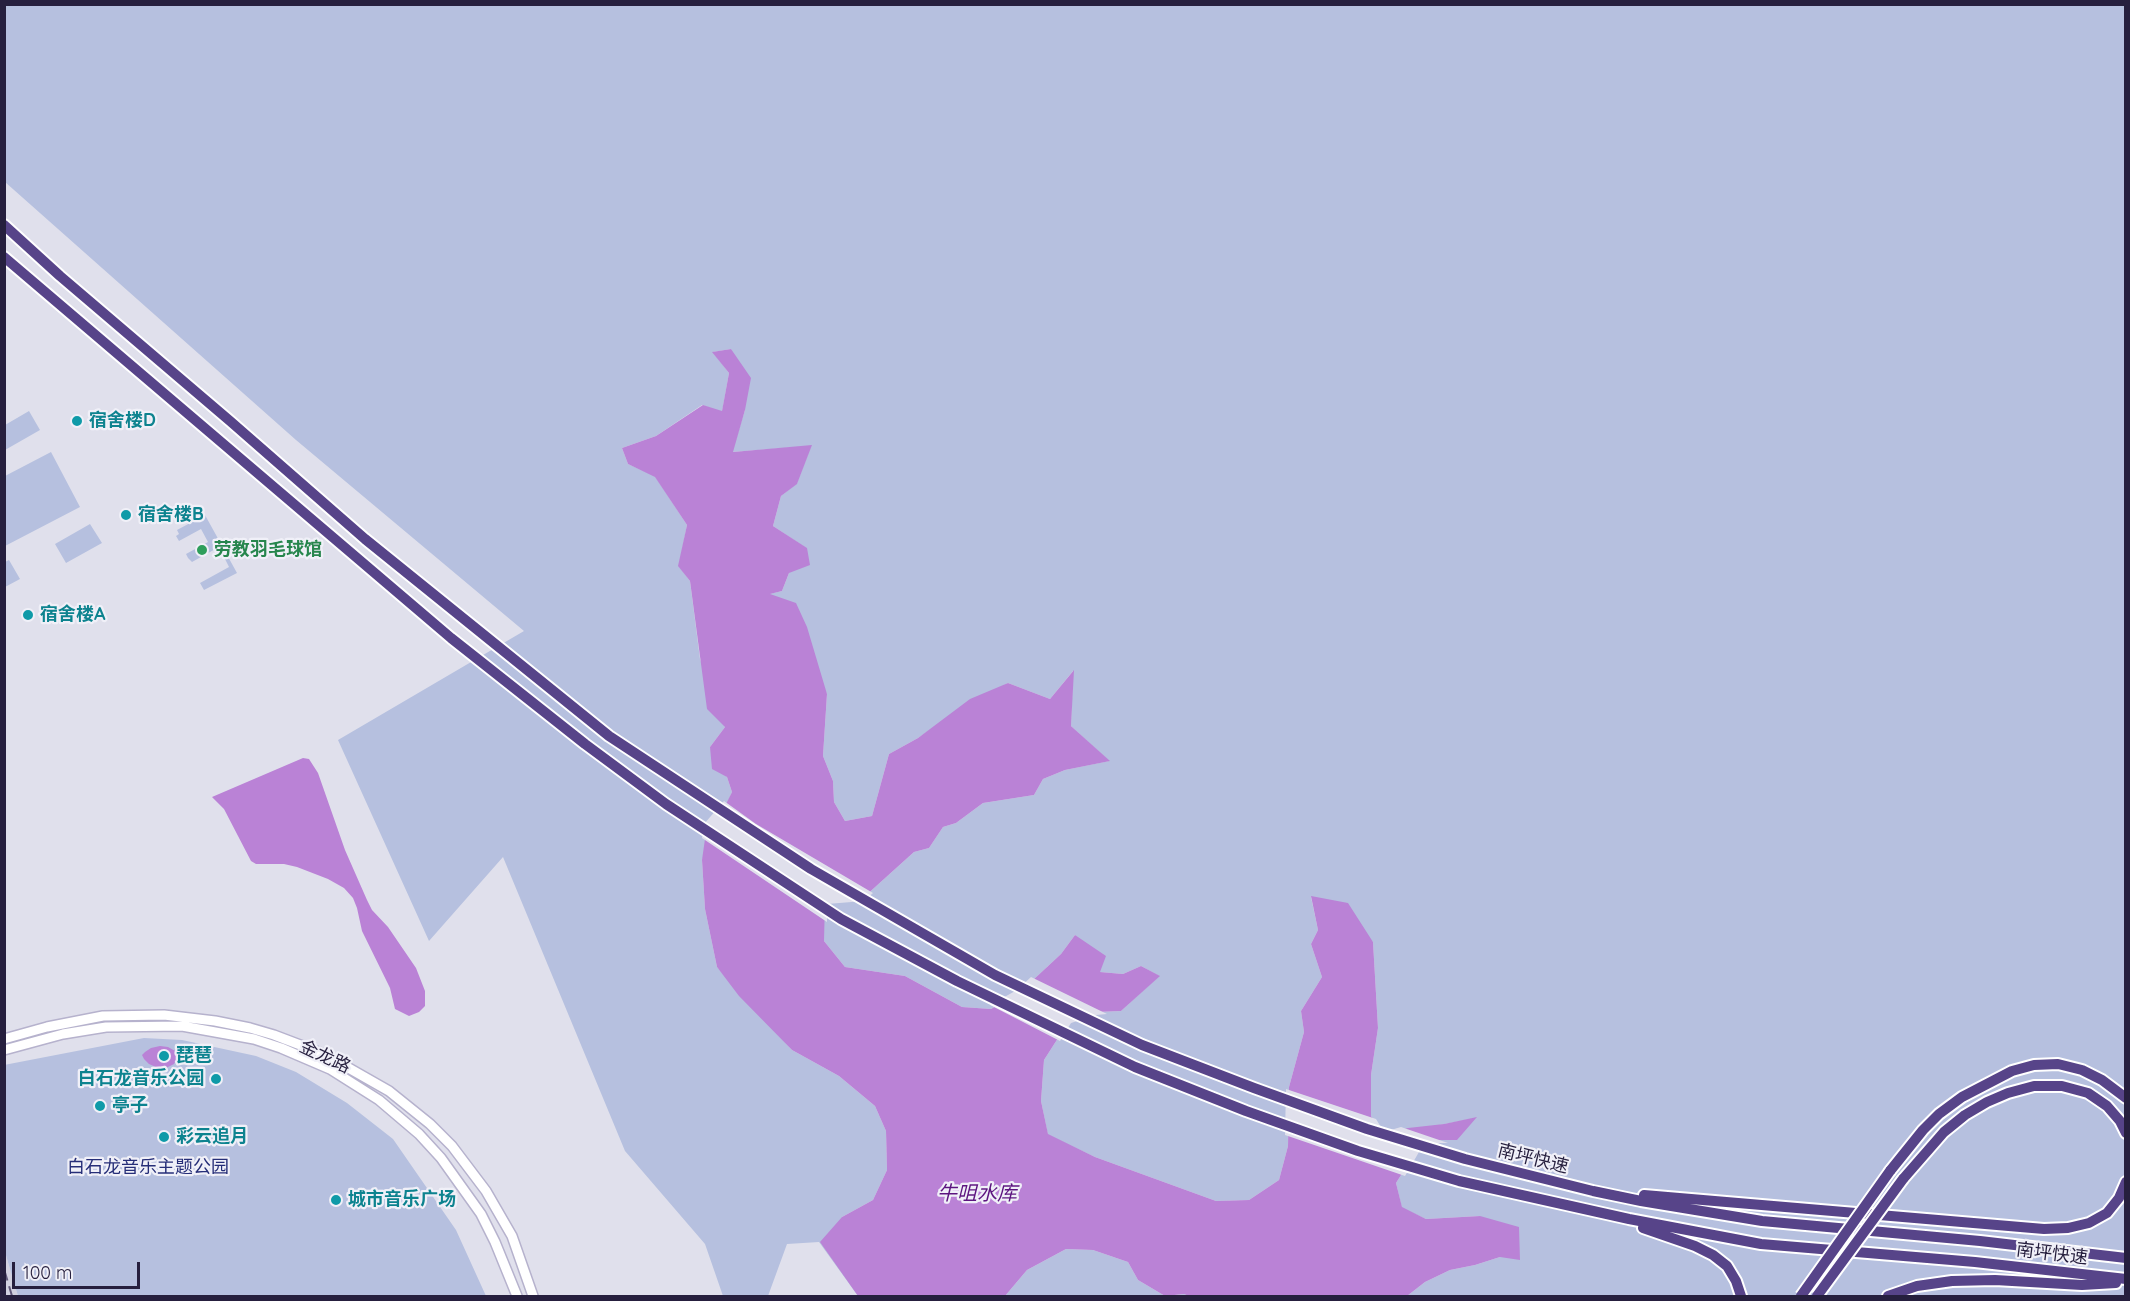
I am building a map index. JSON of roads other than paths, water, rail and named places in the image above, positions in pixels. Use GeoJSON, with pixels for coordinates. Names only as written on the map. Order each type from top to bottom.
{"type":"FeatureCollection","features":[{"type":"Feature","properties":{"kind":"highway","name":"南坪快速"},"geometry":{"type":"LineString","coordinates":[[4,225],[365,539],[609,736],[811,869],[995,975],[1142,1045],[1367,1129],[1465,1159],[1593,1191],[1762,1221],[1980,1241],[2126,1258]]}},
{"type":"Feature","properties":{"kind":"highway","name":"南坪快速"},"geometry":{"type":"LineString","coordinates":[[4,257],[451,638],[585,744],[666,804],[841,919],[957,981],[1135,1067],[1246,1111],[1358,1151],[1459,1180],[1586,1210],[1761,1244],[1975,1262],[2126,1281]]}},
{"type":"Feature","properties":{"kind":"highway"},"geometry":{"type":"LineString","coordinates":[[1801,1296],[1890,1171],[1923,1130],[1962,1096],[2012,1071],[2034,1065],[2058,1064],[2082,1070],[2102,1080],[2126,1098]]}},
{"type":"Feature","properties":{"kind":"highway"},"geometry":{"type":"LineString","coordinates":[[1817,1296],[1902,1179],[1944,1132],[1965,1115],[1987,1102],[2034,1086],[2062,1086],[2088,1093],[2107,1106],[2120,1120],[2126,1133]]}},
{"type":"Feature","properties":{"kind":"highway"},"geometry":{"type":"LineString","coordinates":[[1593,1191],[2044,1229],[2068,1228],[2089,1223],[2107,1213],[2119,1198],[2126,1182]]}},
{"type":"Feature","properties":{"kind":"highway"},"geometry":{"type":"LineString","coordinates":[[1586,1210],[1695,1246],[1713,1255],[1727,1266],[1736,1281],[1741,1296]]}},
{"type":"Feature","properties":{"kind":"highway"},"geometry":{"type":"LineString","coordinates":[[1888,1296],[1917,1286],[1953,1281],[2082,1285],[2126,1281]]}},
{"type":"Feature","properties":{"kind":"main road","name":"金龙路"},"geometry":{"type":"LineString","coordinates":[[4,1039],[76,1020],[103,1016],[164,1015],[223,1022],[249,1028],[324,1054],[389,1091],[430,1124],[452,1146],[486,1191],[512,1236],[533,1296]]}},
{"type":"Feature","properties":{"kind":"main road","name":"金龙路"},"geometry":{"type":"LineString","coordinates":[[4,1050],[63,1034],[106,1027],[183,1026],[254,1039],[330,1069],[387,1106],[419,1134],[441,1158],[481,1214],[517,1296]]}},
{"type":"Feature","properties":{"kind":"water","name":"牛咀水库"},"geometry":{"type":"Polygon","coordinates":[[[731,349],[751,378],[733,452],[812,445],[797,484],[781,496],[773,526],[807,548],[810,565],[789,573],[782,591],[770,594],[796,603],[807,627],[827,694],[823,756],[833,781],[834,802],[845,821],[872,816],[889,754],[918,738],[970,699],[1008,683],[1050,699],[1074,670],[1071,726],[1110,761],[1065,770],[1043,779],[1034,795],[983,803],[956,823],[943,827],[929,848],[914,852],[863,898],[825,901],[824,941],[845,967],[905,976],[962,1007],[991,1009],[1019,993],[1061,954],[1075,935],[1106,956],[1100,972],[1123,974],[1141,966],[1160,976],[1121,1011],[1096,1012],[1069,1021],[1044,1060],[1041,1101],[1048,1134],[1095,1157],[1216,1201],[1249,1200],[1279,1180],[1288,1146],[1289,1087],[1304,1032],[1301,1011],[1322,977],[1311,944],[1318,930],[1311,896],[1348,903],[1373,942],[1378,1028],[1371,1075],[1371,1116],[1382,1135],[1408,1128],[1477,1117],[1457,1140],[1439,1140],[1417,1150],[1396,1183],[1402,1207],[1426,1219],[1480,1216],[1519,1227],[1520,1260],[1500,1257],[1450,1270],[1425,1282],[1407,1296],[1189,1296],[1184,1294],[1165,1296],[1138,1280],[1128,1262],[1093,1250],[1066,1249],[1027,1270],[1005,1296],[858,1296],[820,1242],[842,1217],[873,1200],[887,1170],[886,1131],[875,1106],[839,1076],[792,1050],[739,996],[717,967],[705,909],[702,860],[707,825],[725,806],[732,792],[727,777],[712,769],[710,747],[725,727],[707,709],[690,581],[678,566],[687,525],[655,477],[628,464],[622,448],[656,436],[703,405],[722,411],[729,373],[712,352],[731,349]]]}},
{"type":"Feature","properties":{"kind":"water"},"geometry":{"type":"Polygon","coordinates":[[[303,758],[309,759],[318,773],[345,850],[372,910],[388,927],[416,968],[425,991],[425,1006],[419,1012],[409,1016],[395,1009],[390,988],[362,931],[353,898],[344,888],[297,867],[284,864],[256,864],[251,861],[224,809],[212,797],[303,758]]]}},
{"type":"Feature","properties":{"kind":"water"},"geometry":{"type":"Polygon","coordinates":[[[160,1046],[177,1052],[178,1056],[174,1064],[166,1068],[158,1068],[149,1064],[142,1055],[151,1048],[160,1046]]]}},
{"type":"Feature","properties":{"kind":"railway"},"geometry":{"type":"LineString","coordinates":[[4,1269],[12,1296]]}},
{"type":"Feature","properties":{"kind":"place","name":"宿舍楼D"},"geometry":{"type":"Point","coordinates":[77,421]}},
{"type":"Feature","properties":{"kind":"place","name":"宿舍楼B"},"geometry":{"type":"Point","coordinates":[126,515]}},
{"type":"Feature","properties":{"kind":"place","name":"劳教羽毛球馆"},"geometry":{"type":"Point","coordinates":[202,550]}},
{"type":"Feature","properties":{"kind":"place","name":"宿舍楼A"},"geometry":{"type":"Point","coordinates":[28,615]}},
{"type":"Feature","properties":{"kind":"place","name":"琵琶"},"geometry":{"type":"Point","coordinates":[164,1056]}},
{"type":"Feature","properties":{"kind":"place","name":"白石龙音乐公园"},"geometry":{"type":"Point","coordinates":[216,1079]}},
{"type":"Feature","properties":{"kind":"place","name":"亭子"},"geometry":{"type":"Point","coordinates":[100,1106]}},
{"type":"Feature","properties":{"kind":"place","name":"彩云追月"},"geometry":{"type":"Point","coordinates":[164,1137]}},
{"type":"Feature","properties":{"kind":"place","name":"城市音乐广场"},"geometry":{"type":"Point","coordinates":[336,1200]}},
{"type":"Feature","properties":{"kind":"park label","name":"白石龙音乐主题公园"},"geometry":{"type":"Point","coordinates":[148,1168]}}]}
